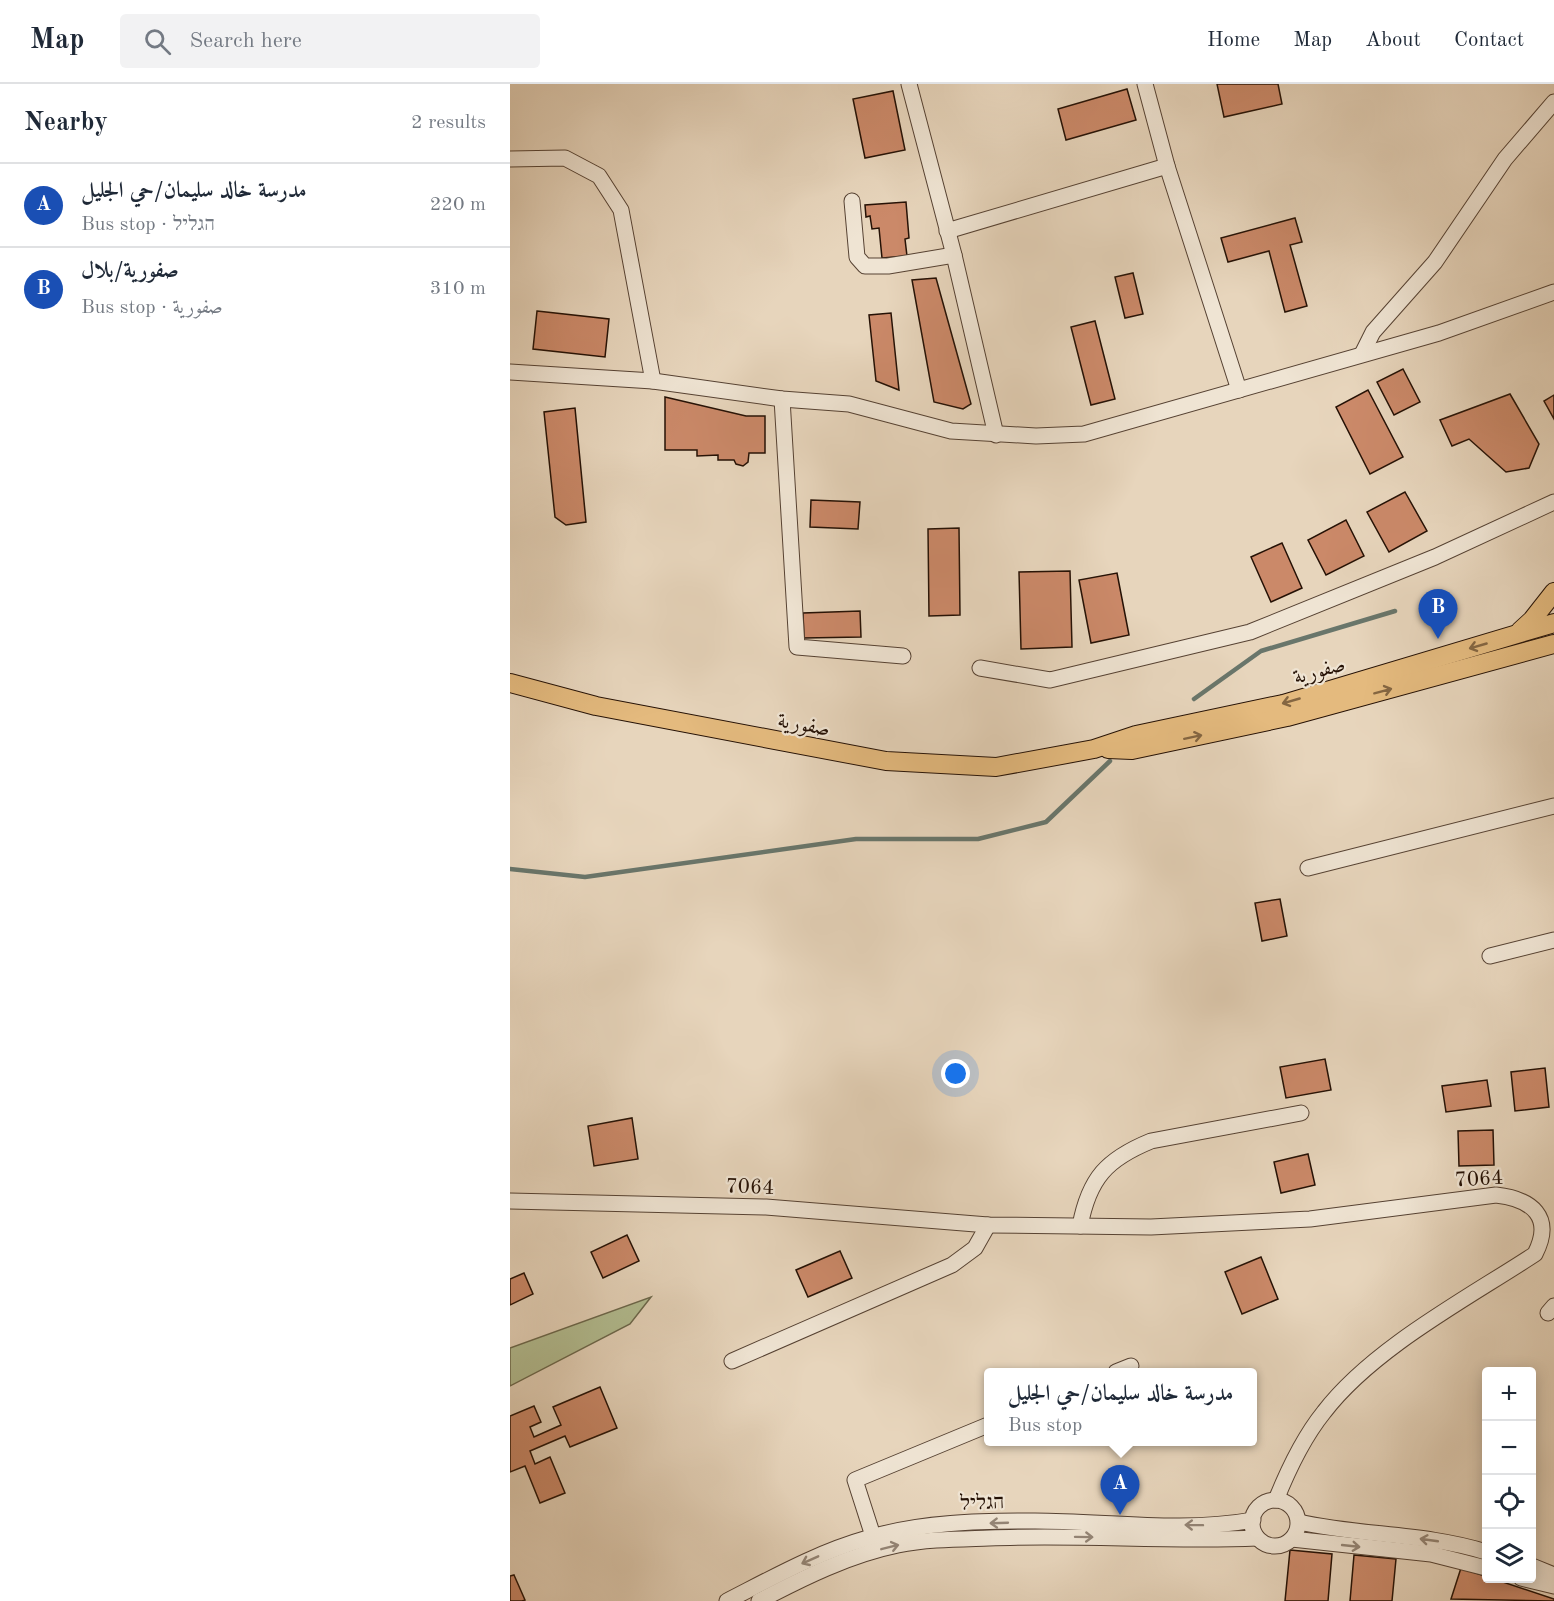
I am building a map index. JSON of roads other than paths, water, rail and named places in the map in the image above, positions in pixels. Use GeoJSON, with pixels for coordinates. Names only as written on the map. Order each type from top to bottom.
{"type":"FeatureCollection","features":[{"type":"Feature","properties":{"kind":"main road"},"geometry":{"type":"LineString","coordinates":[[1515,635],[1532,620],[1554,592]]}},
{"type":"Feature","properties":{"kind":"main road","name":"صفورية"},"geometry":{"type":"LineString","coordinates":[[510,683],[596,706],[886,761],[996,767],[1094,749],[1136,735],[1284,704],[1554,623]]}},
{"type":"Feature","properties":{"kind":"main road","name":"صفورية"},"geometry":{"type":"LineString","coordinates":[[1094,749],[1132,750],[1287,717],[1554,644]]}},
{"type":"Feature","properties":{"kind":"street"},"geometry":{"type":"LineString","coordinates":[[909,84],[954,255],[996,435]]}},
{"type":"Feature","properties":{"kind":"street"},"geometry":{"type":"LineString","coordinates":[[1145,84],[1167,166],[1239,390]]}},
{"type":"Feature","properties":{"kind":"street"},"geometry":{"type":"LineString","coordinates":[[1362,354],[1373,333],[1435,261],[1505,159],[1554,102]]}},
{"type":"Feature","properties":{"kind":"street"},"geometry":{"type":"LineString","coordinates":[[510,159],[565,158],[599,176],[621,210],[653,381]]}},
{"type":"Feature","properties":{"kind":"street"},"geometry":{"type":"LineString","coordinates":[[947,231],[1167,166]]}},
{"type":"Feature","properties":{"kind":"street"},"geometry":{"type":"LineString","coordinates":[[852,201],[857,257],[865,266],[888,267],[954,255]]}},
{"type":"Feature","properties":{"kind":"street"},"geometry":{"type":"LineString","coordinates":[[510,372],[653,381],[782,399],[849,404],[951,431],[996,435],[1084,434],[1439,333],[1554,292]]}},
{"type":"Feature","properties":{"kind":"street"},"geometry":{"type":"LineString","coordinates":[[782,399],[797,647],[903,656]]}},
{"type":"Feature","properties":{"kind":"street"},"geometry":{"type":"LineString","coordinates":[[980,668],[1050,680],[1250,632],[1435,558],[1554,502]]}},
{"type":"Feature","properties":{"kind":"street"},"geometry":{"type":"LineString","coordinates":[[1308,868],[1554,806]]}},
{"type":"Feature","properties":{"kind":"street"},"geometry":{"type":"LineString","coordinates":[[1490,956],[1554,940]]}},
{"type":"Feature","properties":{"kind":"street"},"geometry":{"type":"LineString","coordinates":[[1080,1226],[1083,1208],[1102,1173],[1115,1158],[1131,1149],[1151,1141],[1301,1113]]}},
{"type":"Feature","properties":{"kind":"street","name":"7064"},"geometry":{"type":"LineString","coordinates":[[510,1201],[766,1207],[988,1225],[1151,1227],[1310,1219],[1496,1195],[1519,1198],[1532,1206],[1541,1220],[1544,1238],[1535,1254],[1373,1363],[1348,1386],[1324,1412],[1299,1450],[1276,1500]]}},
{"type":"Feature","properties":{"kind":"street"},"geometry":{"type":"LineString","coordinates":[[732,1361],[952,1265],[975,1248],[988,1225]]}},
{"type":"Feature","properties":{"kind":"street"},"geometry":{"type":"LineString","coordinates":[[1126,1368],[1131,1366]]}},
{"type":"Feature","properties":{"kind":"street"},"geometry":{"type":"LineString","coordinates":[[873,1536],[855,1480],[984,1427]]}},
{"type":"Feature","properties":{"kind":"street"},"geometry":{"type":"LineString","coordinates":[[1482,1551],[1433,1540],[1331,1529],[1299,1522],[1290,1505],[1276,1500],[1264,1503],[1257,1509],[1252,1520],[1257,1538],[1268,1546],[1277,1547],[1292,1539],[1431,1554],[1482,1567]]}},
{"type":"Feature","properties":{"kind":"street","name":"הגליל"},"geometry":{"type":"LineString","coordinates":[[727,1601],[825,1553],[873,1536],[945,1525],[1034,1521],[1203,1526],[1252,1520]]}},
{"type":"Feature","properties":{"kind":"street"},"geometry":{"type":"LineString","coordinates":[[1292,1539],[1299,1522]]}},
{"type":"Feature","properties":{"kind":"street","name":"הגליל"},"geometry":{"type":"LineString","coordinates":[[759,1601],[831,1567],[899,1545],[946,1539],[1034,1536],[1203,1540],[1257,1538]]}},
{"type":"Feature","properties":{"kind":"street"},"geometry":{"type":"LineString","coordinates":[[1536,1568],[1554,1575]]}},
{"type":"Feature","properties":{"kind":"street"},"geometry":{"type":"LineString","coordinates":[[1536,1582],[1554,1586]]}},
{"type":"Feature","properties":{"kind":"waterway"},"geometry":{"type":"LineString","coordinates":[[1194,699],[1261,651],[1395,611]]}},
{"type":"Feature","properties":{"kind":"waterway"},"geometry":{"type":"LineString","coordinates":[[510,869],[585,877],[856,839],[978,839],[1046,822],[1110,761]]}},
{"type":"Feature","properties":{"kind":"place","name":"صفورية/بلال"},"geometry":{"type":"Point","coordinates":[1438,639]}},
{"type":"Feature","properties":{"kind":"place","name":"مدرسة خالد سليمان/حي الجليل"},"geometry":{"type":"Point","coordinates":[1120,1515]}}]}
